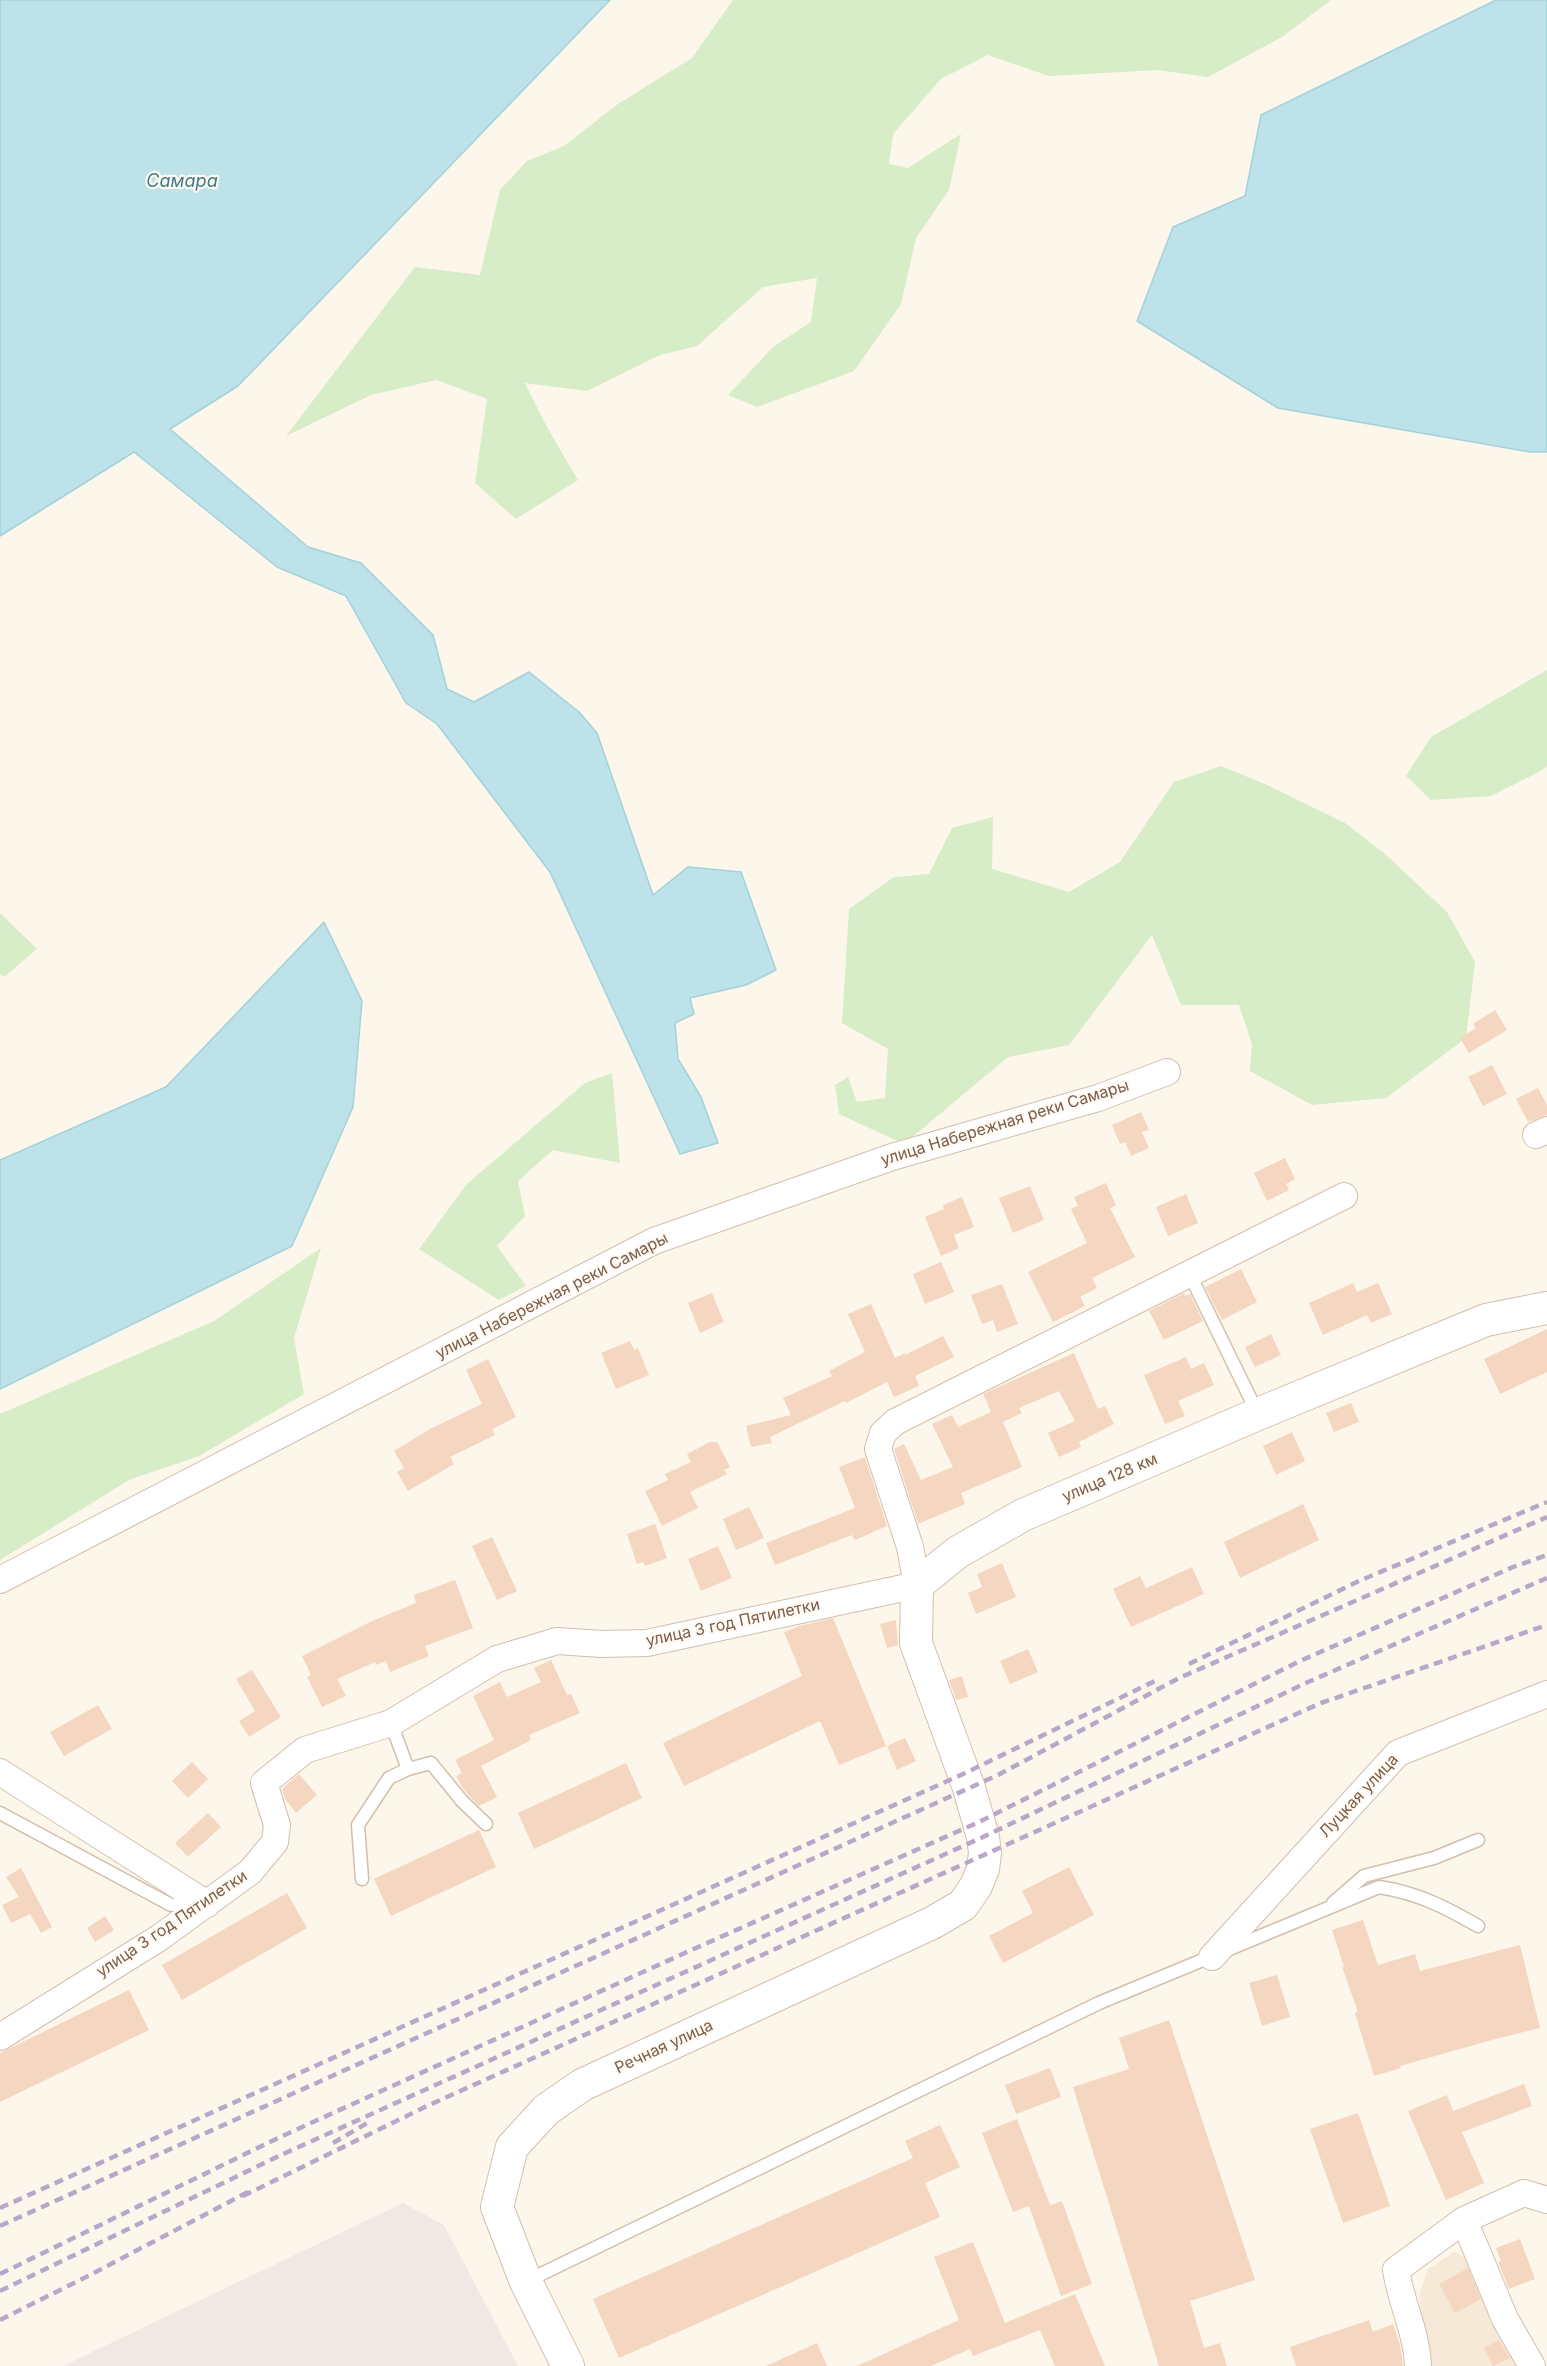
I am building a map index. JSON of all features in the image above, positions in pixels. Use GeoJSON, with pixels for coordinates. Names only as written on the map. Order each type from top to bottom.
{"type":"FeatureCollection","features":[{"type":"Feature","properties":{"kind":"street","name":"улица Набережная реки Самары"},"geometry":{"type":"LineString","coordinates":[[0,1580],[654,1241],[892,1156],[1098,1098],[1167,1072]]}},
{"type":"Feature","properties":{"kind":"street"},"geometry":{"type":"LineString","coordinates":[[917,1585],[910,1547],[878,1449],[883,1433],[896,1422],[1344,1196]]}},
{"type":"Feature","properties":{"kind":"street","name":"улица 128 км"},"geometry":{"type":"LineString","coordinates":[[917,1585],[958,1552],[1023,1515],[1258,1414],[1486,1320],[1547,1308]]}},
{"type":"Feature","properties":{"kind":"street","name":"улица 3 год Пятилетки"},"geometry":{"type":"LineString","coordinates":[[0,2037],[159,1938],[250,1872],[275,1842],[277,1825],[264,1783],[305,1750],[391,1723],[497,1659],[558,1641],[602,1644],[647,1643],[917,1585]]}},
{"type":"Feature","properties":{"kind":"street","name":"Речная улица"},"geometry":{"type":"LineString","coordinates":[[568,2366],[526,2282],[497,2207],[512,2147],[546,2110],[582,2085],[932,1923],[963,1905],[976,1886],[983,1869],[985,1853],[969,1788],[916,1643],[917,1585]]}},
{"type":"Feature","properties":{"kind":"street","name":"Луцкая улица"},"geometry":{"type":"LineString","coordinates":[[1212,1957],[1398,1753],[1547,1694]]}},
{"type":"Feature","properties":{"kind":"street"},"geometry":{"type":"LineString","coordinates":[[0,1772],[207,1904]]}},
{"type":"Feature","properties":{"kind":"street"},"geometry":{"type":"LineString","coordinates":[[1418,2366],[1418,2352],[1396,2270],[1464,2220],[1524,2193],[1547,2200]]}},
{"type":"Feature","properties":{"kind":"street"},"geometry":{"type":"LineString","coordinates":[[1464,2220],[1505,2319],[1532,2366]]}},
{"type":"Feature","properties":{"kind":"lane"},"geometry":{"type":"LineString","coordinates":[[1189,1273],[1258,1414]]}},
{"type":"Feature","properties":{"kind":"lane"},"geometry":{"type":"LineString","coordinates":[[391,1723],[408,1769]]}},
{"type":"Feature","properties":{"kind":"lane"},"geometry":{"type":"LineString","coordinates":[[362,1879],[358,1825],[388,1778],[408,1769],[431,1763],[462,1801],[486,1824]]}},
{"type":"Feature","properties":{"kind":"lane"},"geometry":{"type":"LineString","coordinates":[[0,1813],[171,1905],[207,1904]]}},
{"type":"Feature","properties":{"kind":"lane"},"geometry":{"type":"LineString","coordinates":[[1326,1910],[1364,1875],[1434,1858],[1478,1840]]}},
{"type":"Feature","properties":{"kind":"lane"},"geometry":{"type":"LineString","coordinates":[[526,2282],[1099,2003],[1379,1887],[1407,1891],[1450,1910],[1478,1926]]}},
{"type":"Feature","properties":{"kind":"shaded area"},"geometry":{"type":"Polygon","coordinates":[[[403,2203],[444,2225],[518,2366],[63,2366],[403,2203]]]}},
{"type":"Feature","properties":{"kind":"shaded area"},"geometry":{"type":"Polygon","coordinates":[[[1454,2252],[1465,2257],[1525,2366],[1429,2366],[1419,2297],[1427,2270],[1454,2252]]]}},
{"type":"Feature","properties":{"kind":"green space"},"geometry":{"type":"Polygon","coordinates":[[[733,0],[1331,0],[1282,37],[1208,77],[1157,70],[1049,76],[988,55],[941,79],[893,134],[889,164],[908,168],[961,134],[949,190],[916,238],[901,304],[854,371],[757,407],[728,395],[773,347],[811,322],[817,278],[763,287],[697,346],[660,355],[587,391],[525,383],[548,429],[578,480],[516,519],[475,483],[487,399],[437,380],[371,395],[286,436],[415,267],[480,275],[500,190],[527,161],[564,146],[618,104],[692,58],[733,0]]]}},
{"type":"Feature","properties":{"kind":"green space"},"geometry":{"type":"Polygon","coordinates":[[[1547,670],[1547,766],[1491,796],[1431,800],[1406,776],[1431,737],[1547,670]]]}},
{"type":"Feature","properties":{"kind":"green space"},"geometry":{"type":"Polygon","coordinates":[[[1221,766],[1267,785],[1345,823],[1384,853],[1447,912],[1475,962],[1466,1038],[1386,1098],[1312,1105],[1250,1071],[1252,1044],[1239,1005],[1181,1005],[1152,935],[1069,1045],[1008,1057],[904,1144],[839,1114],[835,1085],[848,1077],[857,1102],[885,1098],[888,1049],[842,1023],[849,909],[894,877],[929,874],[952,828],[993,817],[992,869],[1069,892],[1120,862],[1174,782],[1221,766]]]}},
{"type":"Feature","properties":{"kind":"green space"},"geometry":{"type":"Polygon","coordinates":[[[0,913],[37,949],[4,977],[0,974],[0,913]]]}},
{"type":"Feature","properties":{"kind":"green space"},"geometry":{"type":"Polygon","coordinates":[[[612,1073],[620,1163],[553,1150],[518,1181],[525,1216],[497,1246],[526,1286],[499,1300],[419,1249],[467,1184],[585,1083],[612,1073]]]}},
{"type":"Feature","properties":{"kind":"green space"},"geometry":{"type":"Polygon","coordinates":[[[321,1248],[294,1338],[304,1394],[199,1456],[129,1480],[0,1560],[0,1414],[214,1321],[321,1248]]]}},
{"type":"Feature","properties":{"kind":"water","name":"Самара"},"geometry":{"type":"Polygon","coordinates":[[[0,0],[610,0],[238,386],[170,429],[308,547],[361,563],[433,635],[447,689],[474,702],[529,672],[579,712],[597,733],[653,895],[688,867],[741,872],[776,970],[746,985],[690,998],[694,1014],[675,1023],[678,1059],[701,1097],[718,1143],[680,1154],[550,872],[437,724],[406,703],[346,596],[277,567],[134,452],[0,536],[0,0]]]}},
{"type":"Feature","properties":{"kind":"water"},"geometry":{"type":"Polygon","coordinates":[[[1496,0],[1547,0],[1547,452],[1530,452],[1278,408],[1137,321],[1173,227],[1245,196],[1261,115],[1496,0]]]}},
{"type":"Feature","properties":{"kind":"water"},"geometry":{"type":"Polygon","coordinates":[[[324,922],[362,1001],[353,1107],[292,1246],[0,1389],[0,1160],[166,1087],[324,922]]]}},
{"type":"Feature","properties":{"kind":"building"},"geometry":{"type":"Polygon","coordinates":[[[1495,1010],[1507,1030],[1469,1053],[1460,1038],[1476,1028],[1473,1024],[1495,1010]]]}},
{"type":"Feature","properties":{"kind":"building"},"geometry":{"type":"Polygon","coordinates":[[[1492,1065],[1507,1094],[1483,1106],[1468,1077],[1492,1065]]]}},
{"type":"Feature","properties":{"kind":"building"},"geometry":{"type":"Polygon","coordinates":[[[1538,1088],[1547,1105],[1547,1115],[1528,1122],[1516,1099],[1538,1088]]]}},
{"type":"Feature","properties":{"kind":"building"},"geometry":{"type":"Polygon","coordinates":[[[1141,1112],[1149,1130],[1142,1132],[1149,1148],[1131,1156],[1125,1142],[1120,1144],[1112,1125],[1141,1112]]]}},
{"type":"Feature","properties":{"kind":"building"},"geometry":{"type":"Polygon","coordinates":[[[1285,1158],[1295,1179],[1286,1184],[1289,1190],[1267,1201],[1254,1173],[1285,1158]]]}},
{"type":"Feature","properties":{"kind":"building"},"geometry":{"type":"Polygon","coordinates":[[[1106,1183],[1116,1205],[1110,1208],[1135,1257],[1092,1278],[1097,1288],[1080,1297],[1085,1306],[1053,1322],[1028,1272],[1087,1243],[1071,1209],[1078,1206],[1074,1197],[1106,1183]]]}},
{"type":"Feature","properties":{"kind":"building"},"geometry":{"type":"Polygon","coordinates":[[[1030,1186],[1044,1220],[1013,1233],[999,1198],[1030,1186]]]}},
{"type":"Feature","properties":{"kind":"building"},"geometry":{"type":"Polygon","coordinates":[[[1186,1194],[1198,1223],[1168,1236],[1156,1207],[1186,1194]]]}},
{"type":"Feature","properties":{"kind":"building"},"geometry":{"type":"Polygon","coordinates":[[[962,1197],[974,1227],[954,1235],[959,1248],[941,1256],[925,1217],[944,1209],[943,1205],[962,1197]]]}},
{"type":"Feature","properties":{"kind":"building"},"geometry":{"type":"Polygon","coordinates":[[[941,1262],[954,1292],[925,1304],[913,1274],[941,1262]]]}},
{"type":"Feature","properties":{"kind":"building"},"geometry":{"type":"Polygon","coordinates":[[[1241,1269],[1257,1302],[1222,1320],[1205,1287],[1241,1269]]]}},
{"type":"Feature","properties":{"kind":"building"},"geometry":{"type":"Polygon","coordinates":[[[1353,1283],[1357,1292],[1378,1283],[1392,1314],[1371,1323],[1367,1315],[1323,1335],[1309,1303],[1353,1283]]]}},
{"type":"Feature","properties":{"kind":"building"},"geometry":{"type":"Polygon","coordinates":[[[1002,1284],[1018,1324],[997,1332],[993,1320],[982,1324],[971,1295],[1002,1284]]]}},
{"type":"Feature","properties":{"kind":"building"},"geometry":{"type":"Polygon","coordinates":[[[712,1293],[724,1322],[700,1333],[688,1303],[712,1293]]]}},
{"type":"Feature","properties":{"kind":"building"},"geometry":{"type":"Polygon","coordinates":[[[1184,1293],[1185,1296],[1190,1294],[1203,1321],[1164,1340],[1149,1311],[1184,1293]]]}},
{"type":"Feature","properties":{"kind":"building"},"geometry":{"type":"Polygon","coordinates":[[[871,1304],[895,1358],[943,1336],[954,1357],[915,1376],[919,1386],[894,1397],[887,1382],[770,1437],[772,1443],[751,1447],[746,1426],[791,1415],[783,1398],[832,1376],[829,1371],[865,1352],[848,1314],[871,1304]]]}},
{"type":"Feature","properties":{"kind":"building"},"geometry":{"type":"Polygon","coordinates":[[[1547,1329],[1547,1372],[1500,1394],[1484,1359],[1547,1329]]]}},
{"type":"Feature","properties":{"kind":"building"},"geometry":{"type":"Polygon","coordinates":[[[1271,1334],[1281,1355],[1255,1367],[1245,1347],[1271,1334]]]}},
{"type":"Feature","properties":{"kind":"building"},"geometry":{"type":"Polygon","coordinates":[[[630,1341],[634,1350],[638,1348],[649,1375],[616,1389],[601,1353],[630,1341]]]}},
{"type":"Feature","properties":{"kind":"building"},"geometry":{"type":"Polygon","coordinates":[[[1074,1353],[1098,1409],[1105,1406],[1114,1424],[1079,1442],[1081,1447],[1059,1457],[1048,1433],[1075,1421],[1059,1391],[1019,1408],[1022,1413],[1003,1422],[1022,1467],[961,1493],[965,1504],[918,1524],[894,1449],[904,1444],[921,1480],[953,1467],[932,1424],[952,1415],[958,1427],[991,1412],[983,1394],[1074,1353]]]}},
{"type":"Feature","properties":{"kind":"building"},"geometry":{"type":"Polygon","coordinates":[[[1186,1357],[1191,1369],[1204,1363],[1214,1385],[1178,1401],[1185,1416],[1165,1424],[1144,1375],[1186,1357]]]}},
{"type":"Feature","properties":{"kind":"building"},"geometry":{"type":"Polygon","coordinates":[[[488,1359],[516,1417],[492,1429],[495,1435],[450,1457],[454,1464],[408,1491],[397,1472],[404,1468],[394,1451],[430,1429],[482,1404],[466,1370],[488,1359]]]}},
{"type":"Feature","properties":{"kind":"building"},"geometry":{"type":"Polygon","coordinates":[[[1351,1403],[1359,1422],[1334,1432],[1326,1413],[1351,1403]]]}},
{"type":"Feature","properties":{"kind":"building"},"geometry":{"type":"Polygon","coordinates":[[[1292,1432],[1305,1461],[1276,1475],[1263,1446],[1292,1432]]]}},
{"type":"Feature","properties":{"kind":"building"},"geometry":{"type":"Polygon","coordinates":[[[710,1442],[717,1442],[730,1467],[724,1470],[727,1474],[690,1492],[698,1508],[662,1526],[645,1491],[668,1480],[665,1474],[691,1462],[687,1454],[710,1442]]]}},
{"type":"Feature","properties":{"kind":"building"},"geometry":{"type":"Polygon","coordinates":[[[865,1457],[887,1526],[855,1540],[852,1535],[775,1565],[766,1543],[855,1508],[839,1467],[865,1457]]]}},
{"type":"Feature","properties":{"kind":"building"},"geometry":{"type":"Polygon","coordinates":[[[1303,1504],[1319,1540],[1240,1578],[1224,1542],[1303,1504]]]}},
{"type":"Feature","properties":{"kind":"building"},"geometry":{"type":"Polygon","coordinates":[[[749,1507],[764,1538],[736,1550],[723,1519],[749,1507]]]}},
{"type":"Feature","properties":{"kind":"building"},"geometry":{"type":"Polygon","coordinates":[[[655,1524],[667,1558],[645,1566],[643,1562],[637,1564],[627,1534],[655,1524]]]}},
{"type":"Feature","properties":{"kind":"building"},"geometry":{"type":"Polygon","coordinates":[[[492,1537],[517,1591],[497,1600],[472,1546],[492,1537]]]}},
{"type":"Feature","properties":{"kind":"building"},"geometry":{"type":"Polygon","coordinates":[[[718,1546],[732,1578],[701,1591],[688,1559],[718,1546]]]}},
{"type":"Feature","properties":{"kind":"building"},"geometry":{"type":"Polygon","coordinates":[[[1002,1563],[1016,1597],[976,1614],[968,1593],[982,1587],[977,1574],[1002,1563]]]}},
{"type":"Feature","properties":{"kind":"building"},"geometry":{"type":"Polygon","coordinates":[[[1192,1567],[1204,1594],[1131,1627],[1113,1589],[1140,1576],[1146,1588],[1192,1567]]]}},
{"type":"Feature","properties":{"kind":"building"},"geometry":{"type":"Polygon","coordinates":[[[455,1580],[473,1628],[425,1646],[429,1656],[390,1672],[386,1661],[376,1665],[375,1662],[337,1679],[346,1696],[322,1707],[307,1677],[311,1675],[302,1656],[372,1621],[416,1603],[414,1595],[455,1580]]]}},
{"type":"Feature","properties":{"kind":"building"},"geometry":{"type":"Polygon","coordinates":[[[833,1618],[886,1746],[839,1765],[820,1721],[684,1786],[663,1743],[802,1676],[784,1632],[833,1618]]]}},
{"type":"Feature","properties":{"kind":"building"},"geometry":{"type":"Polygon","coordinates":[[[896,1620],[898,1645],[887,1648],[880,1624],[896,1620]]]}},
{"type":"Feature","properties":{"kind":"building"},"geometry":{"type":"Polygon","coordinates":[[[1028,1649],[1038,1672],[1010,1684],[1000,1661],[1028,1649]]]}},
{"type":"Feature","properties":{"kind":"building"},"geometry":{"type":"Polygon","coordinates":[[[551,1660],[567,1695],[571,1694],[580,1713],[529,1735],[531,1740],[481,1766],[497,1797],[479,1806],[464,1790],[456,1776],[462,1773],[455,1760],[494,1740],[473,1696],[500,1682],[507,1697],[541,1682],[534,1668],[551,1660]]]}},
{"type":"Feature","properties":{"kind":"building"},"geometry":{"type":"Polygon","coordinates":[[[252,1670],[281,1717],[249,1737],[239,1721],[255,1711],[236,1679],[252,1670]]]}},
{"type":"Feature","properties":{"kind":"building"},"geometry":{"type":"Polygon","coordinates":[[[962,1676],[968,1697],[956,1700],[949,1680],[962,1676]]]}},
{"type":"Feature","properties":{"kind":"building"},"geometry":{"type":"Polygon","coordinates":[[[98,1705],[112,1729],[64,1756],[50,1732],[98,1705]]]}},
{"type":"Feature","properties":{"kind":"building"},"geometry":{"type":"Polygon","coordinates":[[[905,1738],[916,1761],[897,1770],[887,1746],[905,1738]]]}},
{"type":"Feature","properties":{"kind":"building"},"geometry":{"type":"Polygon","coordinates":[[[192,1762],[208,1779],[188,1798],[172,1781],[192,1762]]]}},
{"type":"Feature","properties":{"kind":"building"},"geometry":{"type":"Polygon","coordinates":[[[626,1763],[642,1798],[534,1849],[518,1813],[626,1763]]]}},
{"type":"Feature","properties":{"kind":"building"},"geometry":{"type":"Polygon","coordinates":[[[299,1774],[317,1795],[296,1813],[285,1799],[282,1789],[299,1774]]]}},
{"type":"Feature","properties":{"kind":"building"},"geometry":{"type":"Polygon","coordinates":[[[208,1813],[221,1827],[188,1857],[175,1843],[208,1813]]]}},
{"type":"Feature","properties":{"kind":"building"},"geometry":{"type":"Polygon","coordinates":[[[479,1830],[496,1867],[391,1916],[374,1879],[479,1830]]]}},
{"type":"Feature","properties":{"kind":"building"},"geometry":{"type":"Polygon","coordinates":[[[1069,1867],[1094,1915],[1003,1963],[989,1936],[1033,1913],[1022,1891],[1069,1867]]]}},
{"type":"Feature","properties":{"kind":"building"},"geometry":{"type":"Polygon","coordinates":[[[21,1868],[52,1927],[41,1933],[30,1914],[11,1923],[2,1905],[19,1897],[6,1877],[21,1868]]]}},
{"type":"Feature","properties":{"kind":"building"},"geometry":{"type":"Polygon","coordinates":[[[287,1893],[307,1928],[182,2000],[162,1965],[287,1893]]]}},
{"type":"Feature","properties":{"kind":"building"},"geometry":{"type":"Polygon","coordinates":[[[105,1916],[114,1930],[95,1942],[87,1928],[105,1916]]]}},
{"type":"Feature","properties":{"kind":"building"},"geometry":{"type":"Polygon","coordinates":[[[1363,1920],[1378,1965],[1415,1954],[1420,1971],[1520,1945],[1540,2028],[1400,2066],[1401,2068],[1374,2076],[1355,2013],[1358,2012],[1332,1930],[1363,1920]]]}},
{"type":"Feature","properties":{"kind":"building"},"geometry":{"type":"Polygon","coordinates":[[[1277,1975],[1290,2017],[1262,2026],[1249,1983],[1277,1975]]]}},
{"type":"Feature","properties":{"kind":"building"},"geometry":{"type":"Polygon","coordinates":[[[129,1990],[149,2030],[0,2102],[0,2053],[129,1990]]]}},
{"type":"Feature","properties":{"kind":"building"},"geometry":{"type":"Polygon","coordinates":[[[1169,2020],[1255,2280],[1190,2301],[1204,2348],[1220,2343],[1227,2366],[1159,2366],[1073,2087],[1129,2069],[1119,2038],[1169,2020]]]}},
{"type":"Feature","properties":{"kind":"building"},"geometry":{"type":"Polygon","coordinates":[[[1050,2068],[1061,2097],[1016,2114],[1005,2085],[1050,2068]]]}},
{"type":"Feature","properties":{"kind":"building"},"geometry":{"type":"Polygon","coordinates":[[[1524,2084],[1532,2106],[1462,2132],[1484,2183],[1446,2200],[1408,2111],[1447,2095],[1453,2111],[1524,2084]]]}},
{"type":"Feature","properties":{"kind":"building"},"geometry":{"type":"Polygon","coordinates":[[[1358,2113],[1390,2206],[1343,2223],[1310,2129],[1358,2113]]]}},
{"type":"Feature","properties":{"kind":"building"},"geometry":{"type":"Polygon","coordinates":[[[1017,2119],[1050,2205],[1062,2201],[1092,2284],[1061,2296],[1029,2206],[1013,2212],[982,2133],[1017,2119]]]}},
{"type":"Feature","properties":{"kind":"building"},"geometry":{"type":"Polygon","coordinates":[[[940,2125],[960,2167],[925,2183],[940,2217],[619,2358],[593,2299],[913,2158],[905,2141],[940,2125]]]}},
{"type":"Feature","properties":{"kind":"building"},"geometry":{"type":"Polygon","coordinates":[[[1520,2239],[1535,2279],[1509,2289],[1498,2262],[1501,2261],[1496,2248],[1520,2239]]]}},
{"type":"Feature","properties":{"kind":"building"},"geometry":{"type":"Polygon","coordinates":[[[973,2242],[1005,2323],[1075,2294],[1105,2366],[1055,2366],[1040,2330],[973,2356],[970,2349],[931,2366],[857,2366],[959,2320],[934,2257],[973,2242]]]}},
{"type":"Feature","properties":{"kind":"building"},"geometry":{"type":"Polygon","coordinates":[[[1468,2268],[1481,2299],[1455,2313],[1439,2284],[1468,2268]]]}},
{"type":"Feature","properties":{"kind":"building"},"geometry":{"type":"Polygon","coordinates":[[[1369,2320],[1373,2332],[1393,2324],[1400,2345],[1403,2366],[1296,2366],[1290,2347],[1369,2320]]]}},
{"type":"Feature","properties":{"kind":"building"},"geometry":{"type":"Polygon","coordinates":[[[1499,2340],[1510,2358],[1493,2366],[1484,2348],[1499,2340]]]}},
{"type":"Feature","properties":{"kind":"building"},"geometry":{"type":"Polygon","coordinates":[[[817,2343],[827,2366],[766,2366],[817,2343]]]}},
{"type":"Feature","properties":{"kind":"railway"},"geometry":{"type":"LineString","coordinates":[[1189,1664],[1359,1581],[1547,1502]]}},
{"type":"Feature","properties":{"kind":"railway"},"geometry":{"type":"LineString","coordinates":[[0,2226],[998,1775],[1179,1678],[1547,1517]]}},
{"type":"Feature","properties":{"kind":"railway"},"geometry":{"type":"LineString","coordinates":[[0,2274],[278,2138],[979,1822],[1300,1661],[1513,1567],[1547,1555]]}},
{"type":"Feature","properties":{"kind":"railway"},"geometry":{"type":"LineString","coordinates":[[0,2291],[281,2155],[983,1837],[1308,1682],[1547,1578]]}},
{"type":"Feature","properties":{"kind":"railway"},"geometry":{"type":"LineString","coordinates":[[243,2196],[427,2106],[1321,1703],[1547,1625]]}},
{"type":"Feature","properties":{"kind":"railway"},"geometry":{"type":"LineString","coordinates":[[0,2208],[963,1774],[1159,1679]]}},
{"type":"Feature","properties":{"kind":"railway"},"geometry":{"type":"LineString","coordinates":[[333,2143],[369,2122]]}},
{"type":"Feature","properties":{"kind":"railway"},"geometry":{"type":"LineString","coordinates":[[0,2320],[250,2191]]}}]}
